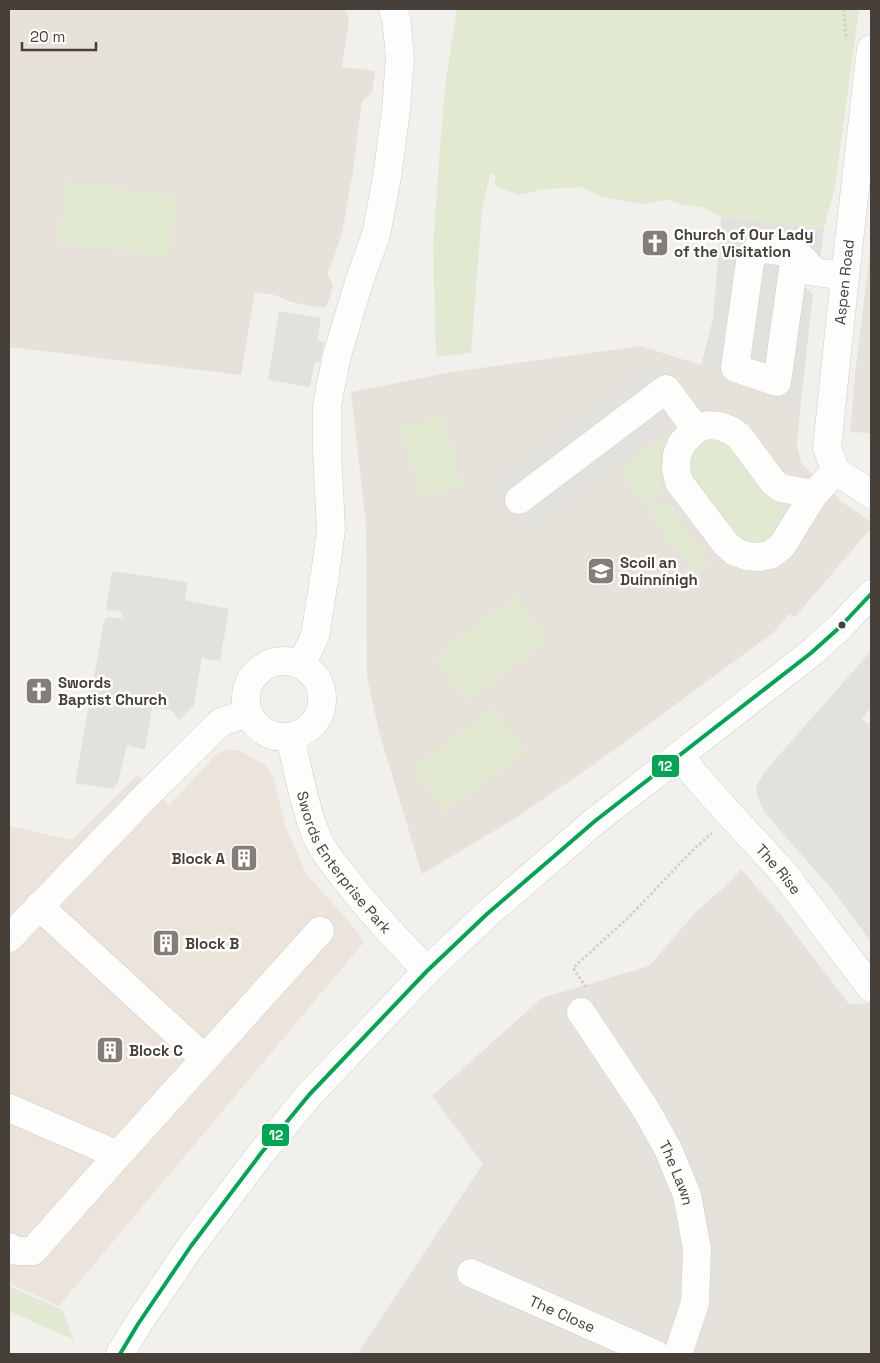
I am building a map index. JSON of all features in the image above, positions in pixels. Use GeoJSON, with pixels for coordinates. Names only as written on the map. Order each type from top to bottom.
{"type":"FeatureCollection","features":[{"type":"Feature","properties":{"kind":"street"},"geometry":{"type":"LineString","coordinates":[[301,666],[315,636],[330,530],[327,408],[330,389],[337,354],[360,279],[376,235],[387,177],[398,95],[400,57],[396,18],[393,9]]}},
{"type":"Feature","properties":{"kind":"street","name":"Aspen Road"},"geometry":{"type":"LineString","coordinates":[[836,471],[827,448],[871,49]]}},
{"type":"Feature","properties":{"kind":"street"},"geometry":{"type":"LineString","coordinates":[[758,248],[798,254],[803,270],[778,382],[735,368],[750,262],[758,248]]}},
{"type":"Feature","properties":{"kind":"street"},"geometry":{"type":"LineString","coordinates":[[803,270],[845,276]]}},
{"type":"Feature","properties":{"kind":"street"},"geometry":{"type":"LineString","coordinates":[[519,500],[666,389],[696,429]]}},
{"type":"Feature","properties":{"kind":"street"},"geometry":{"type":"LineString","coordinates":[[814,494],[781,488],[773,482],[739,436],[719,426],[708,425],[696,429],[682,443],[677,455],[676,469],[679,482],[725,543],[736,552],[747,556],[759,557],[770,555],[782,546],[814,494],[836,471],[871,494]]}},
{"type":"Feature","properties":{"kind":"street"},"geometry":{"type":"LineString","coordinates":[[120,1354],[191,1246],[262,1152],[309,1095],[427,971],[487,914],[595,821],[810,653],[840,627],[871,594]]}},
{"type":"Feature","properties":{"kind":"street"},"geometry":{"type":"LineString","coordinates":[[280,661],[291,662],[311,672],[318,682],[321,693],[321,705],[318,716],[302,732],[278,737],[265,732],[255,724],[248,713],[247,689],[252,678],[260,669],[269,664],[280,661]]}},
{"type":"Feature","properties":{"kind":"street"},"geometry":{"type":"LineString","coordinates":[[9,938],[220,722],[248,713]]}},
{"type":"Feature","properties":{"kind":"street","name":"Swords Enterprise Park"},"geometry":{"type":"LineString","coordinates":[[290,736],[306,806],[316,834],[329,858],[374,914],[427,971]]}},
{"type":"Feature","properties":{"kind":"street","name":"The Rise"},"geometry":{"type":"LineString","coordinates":[[680,755],[694,774],[783,872],[871,988]]}},
{"type":"Feature","properties":{"kind":"street"},"geometry":{"type":"LineString","coordinates":[[39,906],[205,1059]]}},
{"type":"Feature","properties":{"kind":"street"},"geometry":{"type":"LineString","coordinates":[[9,1247],[17,1251],[33,1251],[320,931]]}},
{"type":"Feature","properties":{"kind":"street","name":"The Lawn"},"geometry":{"type":"LineString","coordinates":[[584,1000],[668,1149],[687,1195],[697,1248],[695,1302],[678,1354]]}},
{"type":"Feature","properties":{"kind":"street"},"geometry":{"type":"LineString","coordinates":[[9,1108],[118,1155]]}},
{"type":"Feature","properties":{"kind":"street","name":"The Close"},"geometry":{"type":"LineString","coordinates":[[471,1273],[655,1354]]}},
{"type":"Feature","properties":{"kind":"path"},"geometry":{"type":"LineString","coordinates":[[584,1000],[573,968],[630,916],[693,850],[718,828]]}},
{"type":"Feature","properties":{"kind":"shaded area"},"geometry":{"type":"Polygon","coordinates":[[[9,9],[344,10],[349,20],[342,67],[375,71],[372,93],[362,101],[353,171],[342,234],[327,273],[333,285],[329,301],[325,307],[291,302],[274,295],[255,292],[241,375],[9,347],[9,9]]]}},
{"type":"Feature","properties":{"kind":"shaded area"},"geometry":{"type":"Polygon","coordinates":[[[721,217],[824,229],[820,261],[803,285],[813,294],[800,411],[701,365],[713,319],[721,217]]]}},
{"type":"Feature","properties":{"kind":"shaded area"},"geometry":{"type":"Polygon","coordinates":[[[871,242],[871,434],[850,431],[871,242]]]}},
{"type":"Feature","properties":{"kind":"shaded area"},"geometry":{"type":"Polygon","coordinates":[[[279,311],[321,318],[318,340],[324,343],[320,362],[316,362],[314,365],[310,387],[268,380],[279,311]]]}},
{"type":"Feature","properties":{"kind":"shaded area","name":"Scoil an Duinnínigh"},"geometry":{"type":"Polygon","coordinates":[[[641,346],[701,365],[800,411],[797,446],[801,463],[841,501],[868,520],[871,528],[795,617],[789,614],[773,633],[589,768],[509,822],[422,874],[379,732],[367,676],[366,524],[351,392],[452,372],[641,346]]]}},
{"type":"Feature","properties":{"kind":"shaded area"},"geometry":{"type":"Polygon","coordinates":[[[656,362],[691,408],[660,430],[609,474],[526,536],[489,484],[649,365],[656,362]]]}},
{"type":"Feature","properties":{"kind":"shaded area"},"geometry":{"type":"Polygon","coordinates":[[[112,571],[188,582],[185,600],[229,609],[220,661],[202,658],[194,705],[179,720],[171,710],[152,708],[145,750],[127,745],[118,783],[112,789],[75,783],[104,620],[108,617],[124,619],[120,611],[106,610],[112,571]]]}},
{"type":"Feature","properties":{"kind":"shaded area"},"geometry":{"type":"Polygon","coordinates":[[[871,651],[871,707],[862,719],[870,725],[868,727],[871,730],[871,942],[835,893],[765,813],[756,792],[757,785],[765,771],[871,651]]]}},
{"type":"Feature","properties":{"kind":"shaded area"},"geometry":{"type":"Polygon","coordinates":[[[228,749],[240,751],[264,764],[273,776],[285,826],[307,875],[352,925],[364,942],[59,1306],[9,1283],[9,826],[72,840],[137,775],[169,805],[218,753],[228,749]]]}},
{"type":"Feature","properties":{"kind":"shaded area"},"geometry":{"type":"Polygon","coordinates":[[[741,869],[780,914],[849,1004],[871,1003],[871,1354],[357,1354],[483,1164],[432,1096],[542,998],[649,966],[696,912],[730,882],[741,869]]]}},
{"type":"Feature","properties":{"kind":"green space"},"geometry":{"type":"Polygon","coordinates":[[[457,9],[859,9],[835,186],[824,229],[721,217],[702,207],[684,205],[668,200],[641,204],[603,197],[581,187],[544,189],[518,195],[495,186],[495,175],[490,174],[482,211],[471,353],[436,357],[433,246],[446,79],[457,9]]]}},
{"type":"Feature","properties":{"kind":"green space"},"geometry":{"type":"Polygon","coordinates":[[[67,181],[177,197],[168,257],[58,242],[67,181]]]}},
{"type":"Feature","properties":{"kind":"green space"},"geometry":{"type":"Polygon","coordinates":[[[441,415],[463,485],[422,498],[400,429],[441,415]]]}},
{"type":"Feature","properties":{"kind":"green space"},"geometry":{"type":"Polygon","coordinates":[[[669,433],[661,463],[659,493],[645,505],[619,471],[669,433]]]}},
{"type":"Feature","properties":{"kind":"green space"},"geometry":{"type":"Polygon","coordinates":[[[702,436],[729,439],[775,497],[784,511],[783,530],[772,544],[744,546],[687,478],[686,454],[702,436]]]}},
{"type":"Feature","properties":{"kind":"green space"},"geometry":{"type":"Polygon","coordinates":[[[663,501],[712,565],[697,576],[648,512],[663,501]]]}},
{"type":"Feature","properties":{"kind":"green space"},"geometry":{"type":"Polygon","coordinates":[[[516,596],[548,641],[466,701],[434,657],[516,596]]]}},
{"type":"Feature","properties":{"kind":"green space"},"geometry":{"type":"Polygon","coordinates":[[[494,708],[526,752],[445,812],[412,768],[494,708]]]}},
{"type":"Feature","properties":{"kind":"green space"},"geometry":{"type":"Polygon","coordinates":[[[9,1286],[62,1310],[74,1340],[9,1311],[9,1286]]]}},
{"type":"Feature","properties":{"kind":"transit line","name":"12"},"geometry":{"type":"LineString","coordinates":[[120,1354],[191,1246],[262,1152],[309,1095],[427,971],[487,914],[595,821],[811,653],[840,627],[871,594]]}},
{"type":"Feature","properties":{"kind":"place","name":"Church of Our Lady of the Visitation"},"geometry":{"type":"Point","coordinates":[655,243]}},
{"type":"Feature","properties":{"kind":"place","name":"Scoil an Duinnínigh"},"geometry":{"type":"Point","coordinates":[601,571]}},
{"type":"Feature","properties":{"kind":"place","name":"Swords Baptist Church"},"geometry":{"type":"Point","coordinates":[39,691]}},
{"type":"Feature","properties":{"kind":"place","name":"Block A"},"geometry":{"type":"Point","coordinates":[244,858]}},
{"type":"Feature","properties":{"kind":"place","name":"Block B"},"geometry":{"type":"Point","coordinates":[166,943]}},
{"type":"Feature","properties":{"kind":"place","name":"Block C"},"geometry":{"type":"Point","coordinates":[110,1050]}}]}
